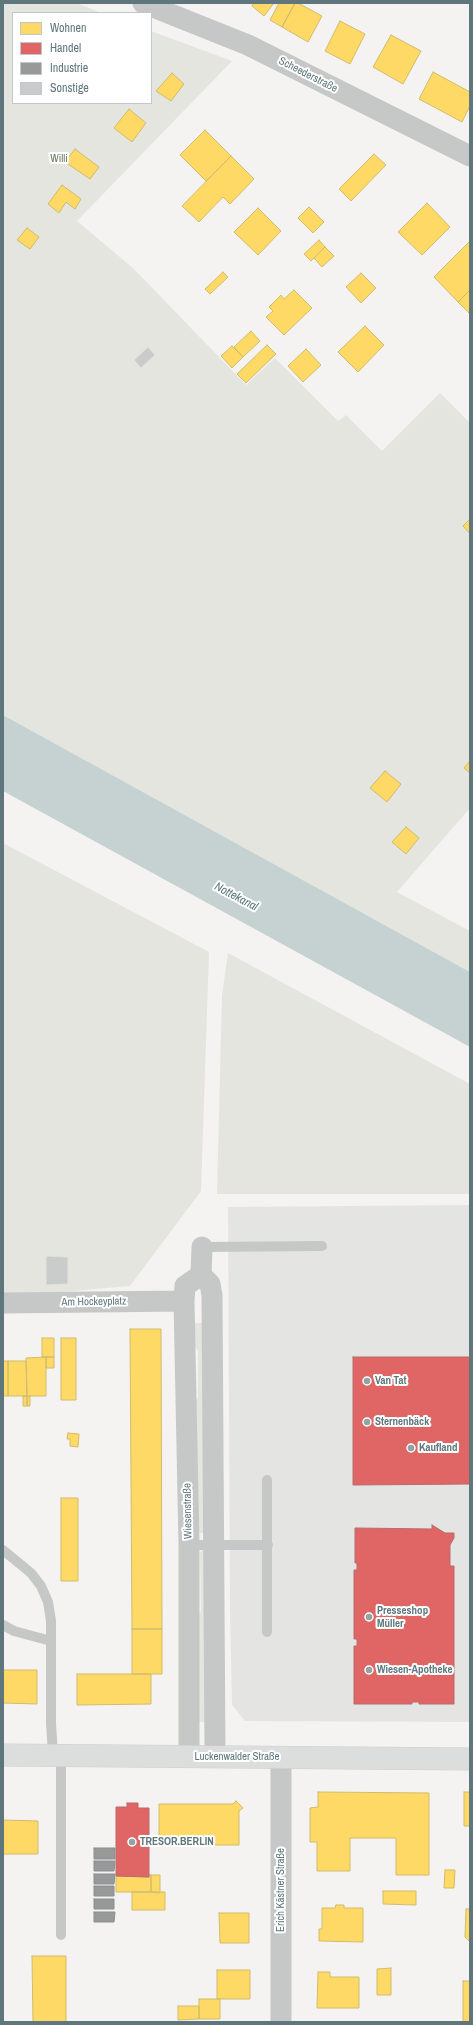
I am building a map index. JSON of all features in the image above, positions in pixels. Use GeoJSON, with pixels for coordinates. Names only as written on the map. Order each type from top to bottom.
{"type":"FeatureCollection","features":[{"type":"Feature","properties":{"kind":"main road","name":"Luckenwalder Straße"},"geometry":{"type":"LineString","coordinates":[[3,1755],[470,1759]]}},
{"type":"Feature","properties":{"kind":"street","name":"Scheederstraße"},"geometry":{"type":"LineString","coordinates":[[143,3],[248,45],[470,156]]}},
{"type":"Feature","properties":{"kind":"street"},"geometry":{"type":"LineString","coordinates":[[202,1247],[201,1275],[210,1284],[212,1295],[215,1756]]}},
{"type":"Feature","properties":{"kind":"street","name":"Wiesenstraße"},"geometry":{"type":"LineString","coordinates":[[189,1756],[189,1545],[184,1301],[185,1286],[201,1275]]}},
{"type":"Feature","properties":{"kind":"street","name":"Am Hockeyplatz"},"geometry":{"type":"LineString","coordinates":[[3,1303],[184,1301]]}},
{"type":"Feature","properties":{"kind":"street","name":"Erich Kästner Straße"},"geometry":{"type":"LineString","coordinates":[[281,1757],[281,2022]]}},
{"type":"Feature","properties":{"kind":"lane"},"geometry":{"type":"LineString","coordinates":[[202,1247],[322,1246]]}},
{"type":"Feature","properties":{"kind":"lane"},"geometry":{"type":"LineString","coordinates":[[267,1480],[267,1632]]}},
{"type":"Feature","properties":{"kind":"lane"},"geometry":{"type":"LineString","coordinates":[[189,1545],[268,1544]]}},
{"type":"Feature","properties":{"kind":"lane"},"geometry":{"type":"LineString","coordinates":[[3,1550],[22,1565],[41,1586],[48,1602],[51,1641],[51,1723],[57,1755],[61,1935]]}},
{"type":"Feature","properties":{"kind":"lane"},"geometry":{"type":"LineString","coordinates":[[3,1625],[14,1630],[51,1641]]}},
{"type":"Feature","properties":{"kind":"shaded area"},"geometry":{"type":"Polygon","coordinates":[[[470,1205],[470,1722],[245,1721],[232,1705],[228,1207],[470,1205]]]}},
{"type":"Feature","properties":{"kind":"green space","name":"Willi"},"geometry":{"type":"Polygon","coordinates":[[[3,3],[76,3],[99,12],[12,12],[12,104],[152,104],[152,31],[232,61],[77,221],[134,269],[246,385],[275,358],[338,421],[346,415],[382,451],[440,393],[470,423],[470,808],[397,892],[470,931],[470,972],[3,715],[3,3]]]}},
{"type":"Feature","properties":{"kind":"green space"},"geometry":{"type":"Polygon","coordinates":[[[3,843],[209,952],[201,1191],[130,1286],[3,1297],[3,843]]]}},
{"type":"Feature","properties":{"kind":"green space"},"geometry":{"type":"Polygon","coordinates":[[[228,953],[470,1084],[470,1194],[217,1194],[222,995],[228,953]]]}},
{"type":"Feature","properties":{"kind":"green space"},"geometry":{"type":"Polygon","coordinates":[[[194,1323],[207,1323],[206,1533],[195,1533],[195,1401],[198,1397],[198,1351],[193,1343],[194,1323]]]}},
{"type":"Feature","properties":{"kind":"green space"},"geometry":{"type":"Polygon","coordinates":[[[202,1550],[206,1550],[207,1722],[197,1722],[197,1617],[201,1612],[200,1553],[202,1550]]]}},
{"type":"Feature","properties":{"kind":"water","name":"Nottekanal"},"geometry":{"type":"Polygon","coordinates":[[[3,715],[470,972],[470,1047],[3,791],[3,715]]]}},
{"type":"Feature","properties":{"kind":"building: Wohnen"},"geometry":{"type":"Polygon","coordinates":[[[254,3],[274,3],[264,16],[252,6],[254,3]]]}},
{"type":"Feature","properties":{"kind":"building: Wohnen"},"geometry":{"type":"Polygon","coordinates":[[[279,3],[295,3],[282,27],[270,20],[279,3]]]}},
{"type":"Feature","properties":{"kind":"building: Wohnen"},"geometry":{"type":"Polygon","coordinates":[[[295,3],[298,3],[322,16],[308,42],[282,27],[295,3]]]}},
{"type":"Feature","properties":{"kind":"building: Wohnen"},"geometry":{"type":"Polygon","coordinates":[[[340,21],[365,34],[350,64],[325,51],[340,21]]]}},
{"type":"Feature","properties":{"kind":"building: Wohnen"},"geometry":{"type":"Polygon","coordinates":[[[391,35],[421,51],[403,84],[373,67],[391,35]]]}},
{"type":"Feature","properties":{"kind":"building: Wohnen"},"geometry":{"type":"Polygon","coordinates":[[[433,72],[470,92],[470,106],[462,122],[419,99],[433,72]]]}},
{"type":"Feature","properties":{"kind":"building: Wohnen"},"geometry":{"type":"Polygon","coordinates":[[[172,73],[184,84],[171,101],[156,91],[172,73]]]}},
{"type":"Feature","properties":{"kind":"building: Wohnen"},"geometry":{"type":"Polygon","coordinates":[[[129,109],[146,123],[132,142],[114,128],[129,109]]]}},
{"type":"Feature","properties":{"kind":"building: Wohnen"},"geometry":{"type":"Polygon","coordinates":[[[205,130],[231,156],[206,181],[180,155],[205,130]]]}},
{"type":"Feature","properties":{"kind":"building: Wohnen"},"geometry":{"type":"Polygon","coordinates":[[[75,149],[99,167],[90,179],[65,162],[75,149]]]}},
{"type":"Feature","properties":{"kind":"building: Wohnen"},"geometry":{"type":"Polygon","coordinates":[[[374,154],[386,165],[351,201],[339,189],[374,154]]]}},
{"type":"Feature","properties":{"kind":"building: Wohnen"},"geometry":{"type":"Polygon","coordinates":[[[231,156],[254,179],[230,204],[223,197],[199,222],[182,206],[231,156]]]}},
{"type":"Feature","properties":{"kind":"building: Wohnen"},"geometry":{"type":"Polygon","coordinates":[[[62,185],[81,199],[75,209],[66,202],[59,213],[48,204],[62,185]]]}},
{"type":"Feature","properties":{"kind":"building: Wohnen"},"geometry":{"type":"Polygon","coordinates":[[[427,203],[450,227],[422,255],[398,232],[427,203]]]}},
{"type":"Feature","properties":{"kind":"building: Wohnen"},"geometry":{"type":"Polygon","coordinates":[[[309,207],[324,222],[313,233],[298,218],[309,207]]]}},
{"type":"Feature","properties":{"kind":"building: Wohnen"},"geometry":{"type":"Polygon","coordinates":[[[258,208],[281,231],[258,255],[234,232],[258,208]]]}},
{"type":"Feature","properties":{"kind":"building: Wohnen"},"geometry":{"type":"Polygon","coordinates":[[[27,228],[39,237],[30,249],[17,240],[27,228]]]}},
{"type":"Feature","properties":{"kind":"building: Wohnen"},"geometry":{"type":"Polygon","coordinates":[[[319,240],[325,247],[311,261],[304,254],[319,240]]]}},
{"type":"Feature","properties":{"kind":"building: Wohnen"},"geometry":{"type":"Polygon","coordinates":[[[470,241],[470,290],[458,302],[434,277],[470,241]]]}},
{"type":"Feature","properties":{"kind":"building: Wohnen"},"geometry":{"type":"Polygon","coordinates":[[[325,247],[334,256],[322,267],[314,258],[325,247]]]}},
{"type":"Feature","properties":{"kind":"building: Wohnen"},"geometry":{"type":"Polygon","coordinates":[[[223,272],[228,277],[210,294],[205,289],[223,272]]]}},
{"type":"Feature","properties":{"kind":"building: Wohnen"},"geometry":{"type":"Polygon","coordinates":[[[361,273],[376,288],[361,303],[346,287],[361,273]]]}},
{"type":"Feature","properties":{"kind":"building: Wohnen"},"geometry":{"type":"Polygon","coordinates":[[[294,290],[312,308],[284,335],[266,317],[273,311],[269,307],[281,295],[284,299],[294,290]]]}},
{"type":"Feature","properties":{"kind":"building: Wohnen"},"geometry":{"type":"Polygon","coordinates":[[[470,290],[470,314],[458,302],[470,290]]]}},
{"type":"Feature","properties":{"kind":"building: Wohnen"},"geometry":{"type":"Polygon","coordinates":[[[365,326],[384,345],[358,372],[338,352],[365,326]]]}},
{"type":"Feature","properties":{"kind":"building: Wohnen"},"geometry":{"type":"Polygon","coordinates":[[[251,331],[260,341],[243,357],[234,347],[251,331]]]}},
{"type":"Feature","properties":{"kind":"building: Wohnen"},"geometry":{"type":"Polygon","coordinates":[[[267,345],[276,354],[246,383],[237,374],[267,345]]]}},
{"type":"Feature","properties":{"kind":"building: Wohnen"},"geometry":{"type":"Polygon","coordinates":[[[232,346],[243,357],[232,368],[221,356],[232,346]]]}},
{"type":"Feature","properties":{"kind":"building: Wohnen"},"geometry":{"type":"Polygon","coordinates":[[[306,349],[321,365],[303,382],[288,366],[306,349]]]}},
{"type":"Feature","properties":{"kind":"building: Wohnen"},"geometry":{"type":"Polygon","coordinates":[[[470,519],[470,534],[463,526],[470,519]]]}},
{"type":"Feature","properties":{"kind":"building: Wohnen"},"geometry":{"type":"Polygon","coordinates":[[[470,761],[470,773],[464,768],[470,761]]]}},
{"type":"Feature","properties":{"kind":"building: Wohnen"},"geometry":{"type":"Polygon","coordinates":[[[385,771],[401,784],[387,802],[370,788],[385,771]]]}},
{"type":"Feature","properties":{"kind":"building: Wohnen"},"geometry":{"type":"Polygon","coordinates":[[[406,827],[419,838],[406,854],[392,842],[406,827]]]}},
{"type":"Feature","properties":{"kind":"building: Wohnen"},"geometry":{"type":"Polygon","coordinates":[[[130,1329],[161,1329],[162,1629],[132,1629],[130,1329]]]}},
{"type":"Feature","properties":{"kind":"building: Wohnen"},"geometry":{"type":"Polygon","coordinates":[[[42,1338],[54,1338],[54,1357],[42,1357],[42,1338]]]}},
{"type":"Feature","properties":{"kind":"building: Wohnen"},"geometry":{"type":"Polygon","coordinates":[[[61,1338],[76,1338],[76,1400],[61,1400],[61,1338]]]}},
{"type":"Feature","properties":{"kind":"building: Wohnen"},"geometry":{"type":"Polygon","coordinates":[[[46,1357],[46,1396],[27,1396],[26,1358],[46,1357]]]}},
{"type":"Feature","properties":{"kind":"building: Wohnen"},"geometry":{"type":"Polygon","coordinates":[[[46,1357],[54,1357],[54,1368],[46,1368],[46,1357]]]}},
{"type":"Feature","properties":{"kind":"building: Wohnen"},"geometry":{"type":"Polygon","coordinates":[[[3,1361],[8,1361],[8,1396],[3,1396],[3,1361]]]}},
{"type":"Feature","properties":{"kind":"building: Wohnen"},"geometry":{"type":"Polygon","coordinates":[[[8,1361],[26,1361],[27,1396],[8,1396],[8,1361]]]}},
{"type":"Feature","properties":{"kind":"building: Wohnen"},"geometry":{"type":"Polygon","coordinates":[[[23,1396],[27,1396],[27,1406],[23,1406],[23,1396]]]}},
{"type":"Feature","properties":{"kind":"building: Wohnen"},"geometry":{"type":"Polygon","coordinates":[[[27,1396],[30,1396],[30,1406],[27,1406],[27,1396]]]}},
{"type":"Feature","properties":{"kind":"building: Wohnen"},"geometry":{"type":"Polygon","coordinates":[[[68,1433],[79,1434],[78,1447],[70,1446],[70,1439],[67,1439],[68,1433]]]}},
{"type":"Feature","properties":{"kind":"building: Wohnen"},"geometry":{"type":"Polygon","coordinates":[[[61,1498],[78,1498],[78,1581],[61,1581],[61,1498]]]}},
{"type":"Feature","properties":{"kind":"building: Wohnen"},"geometry":{"type":"Polygon","coordinates":[[[132,1629],[162,1629],[162,1674],[132,1674],[132,1629]]]}},
{"type":"Feature","properties":{"kind":"building: Wohnen"},"geometry":{"type":"Polygon","coordinates":[[[3,1670],[37,1670],[37,1704],[3,1703],[3,1670]]]}},
{"type":"Feature","properties":{"kind":"building: Wohnen"},"geometry":{"type":"Polygon","coordinates":[[[77,1674],[151,1674],[151,1704],[77,1705],[77,1674]]]}},
{"type":"Feature","properties":{"kind":"building: Wohnen"},"geometry":{"type":"Polygon","coordinates":[[[318,1792],[429,1793],[429,1875],[396,1875],[396,1838],[350,1838],[350,1871],[317,1871],[317,1842],[310,1842],[310,1808],[318,1807],[318,1792]]]}},
{"type":"Feature","properties":{"kind":"building: Wohnen"},"geometry":{"type":"Polygon","coordinates":[[[464,1792],[470,1792],[470,1826],[464,1826],[464,1792]]]}},
{"type":"Feature","properties":{"kind":"building: Wohnen"},"geometry":{"type":"Polygon","coordinates":[[[236,1801],[243,1808],[239,1811],[239,1845],[159,1845],[159,1804],[233,1804],[236,1801]]]}},
{"type":"Feature","properties":{"kind":"building: Wohnen"},"geometry":{"type":"Polygon","coordinates":[[[3,1820],[38,1821],[38,1854],[3,1854],[3,1820]]]}},
{"type":"Feature","properties":{"kind":"building: Wohnen"},"geometry":{"type":"Polygon","coordinates":[[[445,1870],[455,1870],[454,1888],[444,1888],[445,1870]]]}},
{"type":"Feature","properties":{"kind":"building: Wohnen"},"geometry":{"type":"Polygon","coordinates":[[[149,1875],[151,1875],[151,1892],[116,1892],[116,1876],[149,1877],[149,1875]]]}},
{"type":"Feature","properties":{"kind":"building: Wohnen"},"geometry":{"type":"Polygon","coordinates":[[[151,1875],[160,1875],[160,1893],[151,1892],[151,1875]]]}},
{"type":"Feature","properties":{"kind":"building: Wohnen"},"geometry":{"type":"Polygon","coordinates":[[[383,1891],[416,1891],[416,1905],[383,1904],[383,1891]]]}},
{"type":"Feature","properties":{"kind":"building: Wohnen"},"geometry":{"type":"Polygon","coordinates":[[[132,1892],[165,1892],[165,1910],[132,1910],[132,1892]]]}},
{"type":"Feature","properties":{"kind":"building: Wohnen"},"geometry":{"type":"Polygon","coordinates":[[[336,1905],[344,1905],[344,1908],[363,1908],[363,1942],[319,1941],[319,1929],[322,1929],[322,1908],[335,1908],[336,1905]]]}},
{"type":"Feature","properties":{"kind":"building: Wohnen"},"geometry":{"type":"Polygon","coordinates":[[[466,1909],[470,1909],[470,1942],[465,1937],[466,1909]]]}},
{"type":"Feature","properties":{"kind":"building: Wohnen"},"geometry":{"type":"Polygon","coordinates":[[[219,1913],[249,1913],[249,1943],[220,1943],[219,1913]]]}},
{"type":"Feature","properties":{"kind":"building: Wohnen"},"geometry":{"type":"Polygon","coordinates":[[[32,1956],[66,1956],[66,2022],[33,2022],[32,1956]]]}},
{"type":"Feature","properties":{"kind":"building: Wohnen"},"geometry":{"type":"Polygon","coordinates":[[[391,1968],[391,1995],[377,1995],[377,1969],[391,1968]]]}},
{"type":"Feature","properties":{"kind":"building: Wohnen"},"geometry":{"type":"Polygon","coordinates":[[[217,1970],[250,1970],[250,1999],[217,1999],[217,1970]]]}},
{"type":"Feature","properties":{"kind":"building: Wohnen"},"geometry":{"type":"Polygon","coordinates":[[[318,1972],[330,1972],[330,1977],[359,1977],[359,2008],[317,2008],[318,1972]]]}},
{"type":"Feature","properties":{"kind":"building: Wohnen"},"geometry":{"type":"Polygon","coordinates":[[[463,1981],[470,1981],[470,2022],[463,2022],[463,1981]]]}},
{"type":"Feature","properties":{"kind":"building: Wohnen"},"geometry":{"type":"Polygon","coordinates":[[[199,1999],[220,1999],[220,2019],[199,2019],[199,1999]]]}},
{"type":"Feature","properties":{"kind":"building: Wohnen"},"geometry":{"type":"Polygon","coordinates":[[[178,2006],[199,2006],[199,2019],[178,2020],[178,2006]]]}},
{"type":"Feature","properties":{"kind":"building: Handel","name":"Kaufland"},"geometry":{"type":"Polygon","coordinates":[[[353,1357],[470,1357],[470,1484],[353,1485],[353,1357]]]}},
{"type":"Feature","properties":{"kind":"building: Handel"},"geometry":{"type":"Polygon","coordinates":[[[432,1525],[445,1533],[454,1533],[454,1538],[450,1545],[450,1566],[454,1566],[454,1704],[419,1704],[419,1702],[412,1702],[412,1704],[354,1704],[354,1646],[357,1646],[357,1639],[354,1639],[354,1570],[357,1570],[357,1563],[355,1563],[355,1528],[432,1529],[432,1525]]]}},
{"type":"Feature","properties":{"kind":"building: Handel"},"geometry":{"type":"Polygon","coordinates":[[[127,1803],[138,1803],[138,1808],[149,1808],[149,1877],[116,1876],[116,1807],[127,1807],[127,1803]]]}},
{"type":"Feature","properties":{"kind":"building: Industrie"},"geometry":{"type":"Polygon","coordinates":[[[94,1848],[115,1848],[115,1859],[94,1859],[94,1848]]]}},
{"type":"Feature","properties":{"kind":"building: Industrie"},"geometry":{"type":"Polygon","coordinates":[[[94,1861],[115,1861],[114,1871],[94,1871],[94,1861]]]}},
{"type":"Feature","properties":{"kind":"building: Industrie"},"geometry":{"type":"Polygon","coordinates":[[[94,1874],[115,1874],[114,1884],[94,1884],[94,1874]]]}},
{"type":"Feature","properties":{"kind":"building: Industrie"},"geometry":{"type":"Polygon","coordinates":[[[94,1886],[114,1886],[114,1896],[94,1896],[94,1886]]]}},
{"type":"Feature","properties":{"kind":"building: Industrie"},"geometry":{"type":"Polygon","coordinates":[[[94,1899],[114,1899],[114,1909],[94,1909],[94,1899]]]}},
{"type":"Feature","properties":{"kind":"building: Industrie"},"geometry":{"type":"Polygon","coordinates":[[[94,1912],[115,1912],[114,1922],[94,1922],[94,1912]]]}},
{"type":"Feature","properties":{"kind":"building: Sonstige"},"geometry":{"type":"Polygon","coordinates":[[[148,347],[155,355],[141,368],[134,360],[148,347]]]}},
{"type":"Feature","properties":{"kind":"building: Sonstige"},"geometry":{"type":"Polygon","coordinates":[[[46,1256],[68,1257],[68,1284],[46,1285],[46,1256]]]}},
{"type":"Feature","properties":{"kind":"place","name":"Van Tat"},"geometry":{"type":"Point","coordinates":[367,1381]}},
{"type":"Feature","properties":{"kind":"place","name":"Sternenbäck"},"geometry":{"type":"Point","coordinates":[367,1422]}},
{"type":"Feature","properties":{"kind":"place","name":"Kaufland"},"geometry":{"type":"Point","coordinates":[411,1448]}},
{"type":"Feature","properties":{"kind":"place","name":"Presseshop Müller"},"geometry":{"type":"Point","coordinates":[369,1617]}},
{"type":"Feature","properties":{"kind":"place","name":"Wiesen-Apotheke"},"geometry":{"type":"Point","coordinates":[369,1670]}},
{"type":"Feature","properties":{"kind":"place","name":"TRESOR.BERLIN"},"geometry":{"type":"Point","coordinates":[132,1842]}}]}
